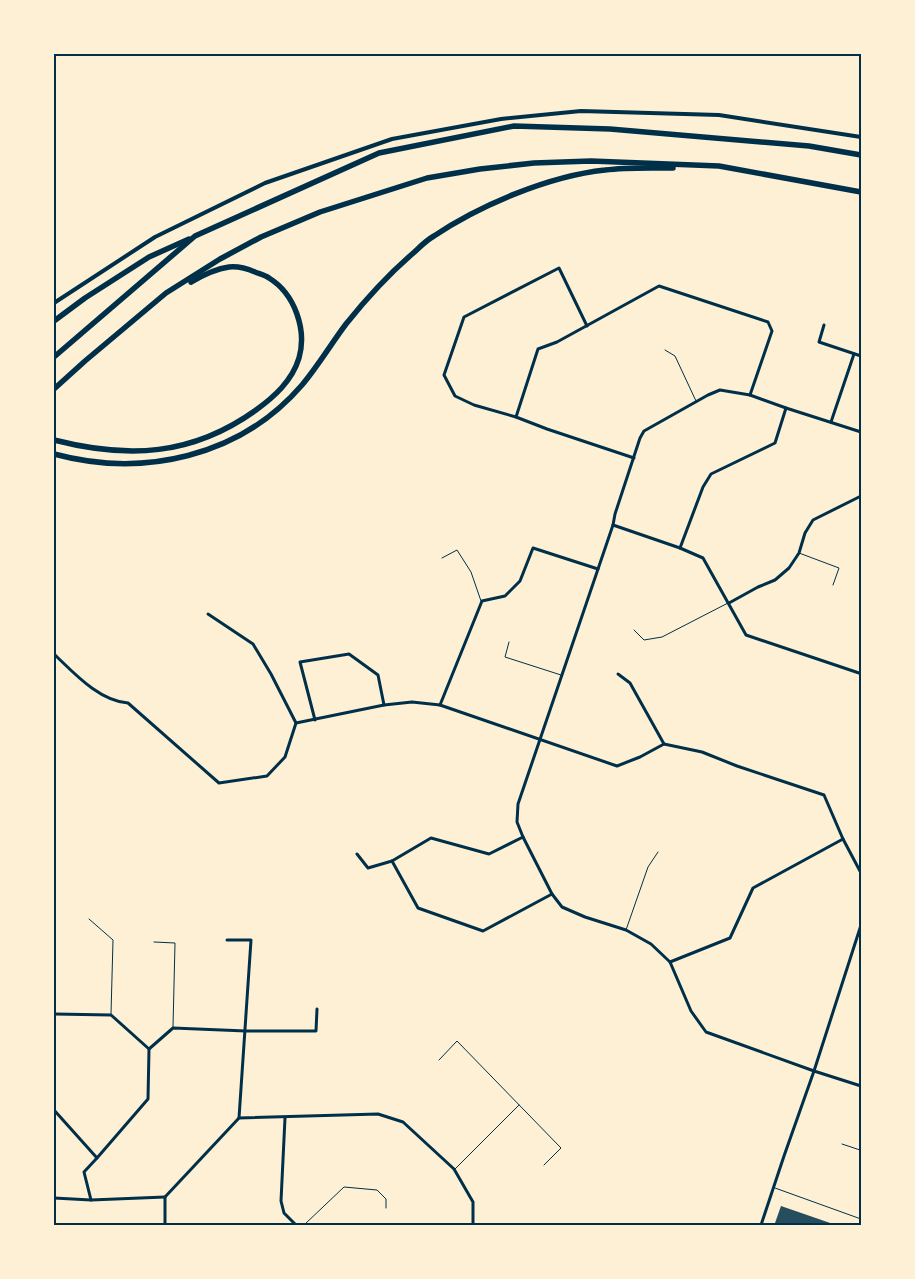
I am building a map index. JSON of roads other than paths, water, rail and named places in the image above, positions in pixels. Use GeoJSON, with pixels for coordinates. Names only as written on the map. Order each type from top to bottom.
{"type":"FeatureCollection","features":[{"type":"Feature","properties":{"kind":"highway"},"geometry":{"type":"LineString","coordinates":[[54,321],[85,298],[148,257],[379,154],[514,126],[610,129],[809,146],[861,156]]}},
{"type":"Feature","properties":{"kind":"highway"},"geometry":{"type":"LineString","coordinates":[[54,389],[166,294],[220,259],[261,237],[320,212],[427,178],[480,169],[534,163],[591,162],[719,166],[861,192]]}},
{"type":"Feature","properties":{"kind":"highway"},"geometry":{"type":"LineString","coordinates":[[54,454],[73,460],[106,464],[143,464],[176,459],[212,449],[246,431],[278,410],[302,385],[372,293],[433,236],[484,208],[521,192],[568,177],[605,170],[719,166]]}},
{"type":"Feature","properties":{"kind":"highway"},"geometry":{"type":"LineString","coordinates":[[54,357],[195,236]]}},
{"type":"Feature","properties":{"kind":"highway"},"geometry":{"type":"LineString","coordinates":[[54,440],[79,447],[112,452],[165,449],[216,433],[240,421],[279,392],[298,359],[301,342],[301,323],[294,306],[284,291],[270,278],[249,269],[231,267],[214,270],[166,294]]}},
{"type":"Feature","properties":{"kind":"street"},"geometry":{"type":"LineString","coordinates":[[54,303],[155,237],[265,183],[392,139],[501,118],[581,111],[719,115],[861,136]]}},
{"type":"Feature","properties":{"kind":"street"},"geometry":{"type":"LineString","coordinates":[[587,326],[559,268],[464,317],[444,375],[455,396],[474,405],[516,417],[634,458]]}},
{"type":"Feature","properties":{"kind":"street"},"geometry":{"type":"LineString","coordinates":[[516,417],[538,349],[587,326],[659,286],[768,322],[772,331],[750,395]]}},
{"type":"Feature","properties":{"kind":"street"},"geometry":{"type":"LineString","coordinates":[[824,324],[819,342],[861,356]]}},
{"type":"Feature","properties":{"kind":"street"},"geometry":{"type":"LineString","coordinates":[[832,422],[854,354]]}},
{"type":"Feature","properties":{"kind":"street"},"geometry":{"type":"LineString","coordinates":[[861,432],[750,395],[720,390],[644,431],[539,739],[518,804],[517,822],[552,894],[562,907],[585,917],[626,930],[651,944],[670,962],[691,1011],[706,1032],[861,1086]]}},
{"type":"Feature","properties":{"kind":"street"},"geometry":{"type":"LineString","coordinates":[[680,548],[703,487],[711,474],[775,443],[786,408]]}},
{"type":"Feature","properties":{"kind":"street"},"geometry":{"type":"LineString","coordinates":[[729,603],[758,587],[776,580],[789,568],[799,553],[805,533],[813,520],[861,496]]}},
{"type":"Feature","properties":{"kind":"street"},"geometry":{"type":"LineString","coordinates":[[613,525],[703,558],[746,635],[859,673],[861,672]]}},
{"type":"Feature","properties":{"kind":"street"},"geometry":{"type":"LineString","coordinates":[[440,705],[482,601],[505,596],[520,581],[533,548],[598,569]]}},
{"type":"Feature","properties":{"kind":"street"},"geometry":{"type":"LineString","coordinates":[[54,654],[76,675],[100,693],[117,702],[128,703],[219,783],[267,776],[285,757],[296,723],[253,644],[208,614]]}},
{"type":"Feature","properties":{"kind":"street"},"geometry":{"type":"LineString","coordinates":[[315,720],[300,662],[349,654],[378,674],[384,705]]}},
{"type":"Feature","properties":{"kind":"street"},"geometry":{"type":"LineString","coordinates":[[618,674],[630,683],[664,744]]}},
{"type":"Feature","properties":{"kind":"street"},"geometry":{"type":"LineString","coordinates":[[296,723],[384,705],[412,702],[440,705],[617,766],[640,757],[664,744],[702,752],[737,766],[824,795],[843,839],[861,873]]}},
{"type":"Feature","properties":{"kind":"street"},"geometry":{"type":"LineString","coordinates":[[357,854],[368,868],[392,861],[431,838],[489,854],[523,837]]}},
{"type":"Feature","properties":{"kind":"street"},"geometry":{"type":"LineString","coordinates":[[670,962],[730,938],[753,888],[843,839]]}},
{"type":"Feature","properties":{"kind":"street"},"geometry":{"type":"LineString","coordinates":[[392,861],[418,908],[483,931],[552,894]]}},
{"type":"Feature","properties":{"kind":"street"},"geometry":{"type":"LineString","coordinates":[[761,1225],[814,1071],[861,925]]}},
{"type":"Feature","properties":{"kind":"street"},"geometry":{"type":"LineString","coordinates":[[54,1198],[91,1200],[164,1197],[239,1118],[251,940],[227,940]]}},
{"type":"Feature","properties":{"kind":"street"},"geometry":{"type":"LineString","coordinates":[[91,1200],[84,1172],[148,1099],[149,1049],[173,1028],[316,1031],[317,1009]]}},
{"type":"Feature","properties":{"kind":"street"},"geometry":{"type":"LineString","coordinates":[[54,1014],[111,1015],[149,1049]]}},
{"type":"Feature","properties":{"kind":"street"},"geometry":{"type":"LineString","coordinates":[[54,1110],[97,1158]]}},
{"type":"Feature","properties":{"kind":"street"},"geometry":{"type":"LineString","coordinates":[[239,1118],[378,1114],[403,1122],[454,1169],[473,1202],[473,1225]]}},
{"type":"Feature","properties":{"kind":"street"},"geometry":{"type":"LineString","coordinates":[[285,1118],[281,1201],[284,1213],[296,1225]]}},
{"type":"Feature","properties":{"kind":"street"},"geometry":{"type":"LineString","coordinates":[[164,1197],[165,1225]]}},
{"type":"Feature","properties":{"kind":"lane"},"geometry":{"type":"LineString","coordinates":[[665,350],[675,356],[696,402]]}},
{"type":"Feature","properties":{"kind":"lane"},"geometry":{"type":"LineString","coordinates":[[442,558],[457,550],[471,572],[482,601]]}},
{"type":"Feature","properties":{"kind":"lane"},"geometry":{"type":"LineString","coordinates":[[799,553],[839,568],[833,585]]}},
{"type":"Feature","properties":{"kind":"lane"},"geometry":{"type":"LineString","coordinates":[[634,630],[644,640],[662,638],[729,603]]}},
{"type":"Feature","properties":{"kind":"lane"},"geometry":{"type":"LineString","coordinates":[[509,642],[505,657],[561,675]]}},
{"type":"Feature","properties":{"kind":"lane"},"geometry":{"type":"LineString","coordinates":[[626,930],[648,868],[658,852]]}},
{"type":"Feature","properties":{"kind":"lane"},"geometry":{"type":"LineString","coordinates":[[89,918],[113,940],[111,1015]]}},
{"type":"Feature","properties":{"kind":"lane"},"geometry":{"type":"LineString","coordinates":[[154,942],[175,943],[173,1028]]}},
{"type":"Feature","properties":{"kind":"lane"},"geometry":{"type":"LineString","coordinates":[[438,1060],[457,1041],[561,1148],[544,1165]]}},
{"type":"Feature","properties":{"kind":"lane"},"geometry":{"type":"LineString","coordinates":[[454,1169],[519,1105]]}},
{"type":"Feature","properties":{"kind":"lane"},"geometry":{"type":"LineString","coordinates":[[842,1144],[860,1150],[861,1148]]}},
{"type":"Feature","properties":{"kind":"lane"},"geometry":{"type":"LineString","coordinates":[[304,1225],[344,1187],[377,1190],[386,1199],[386,1208]]}},
{"type":"Feature","properties":{"kind":"lane"},"geometry":{"type":"LineString","coordinates":[[773,1188],[861,1219]]}}]}
